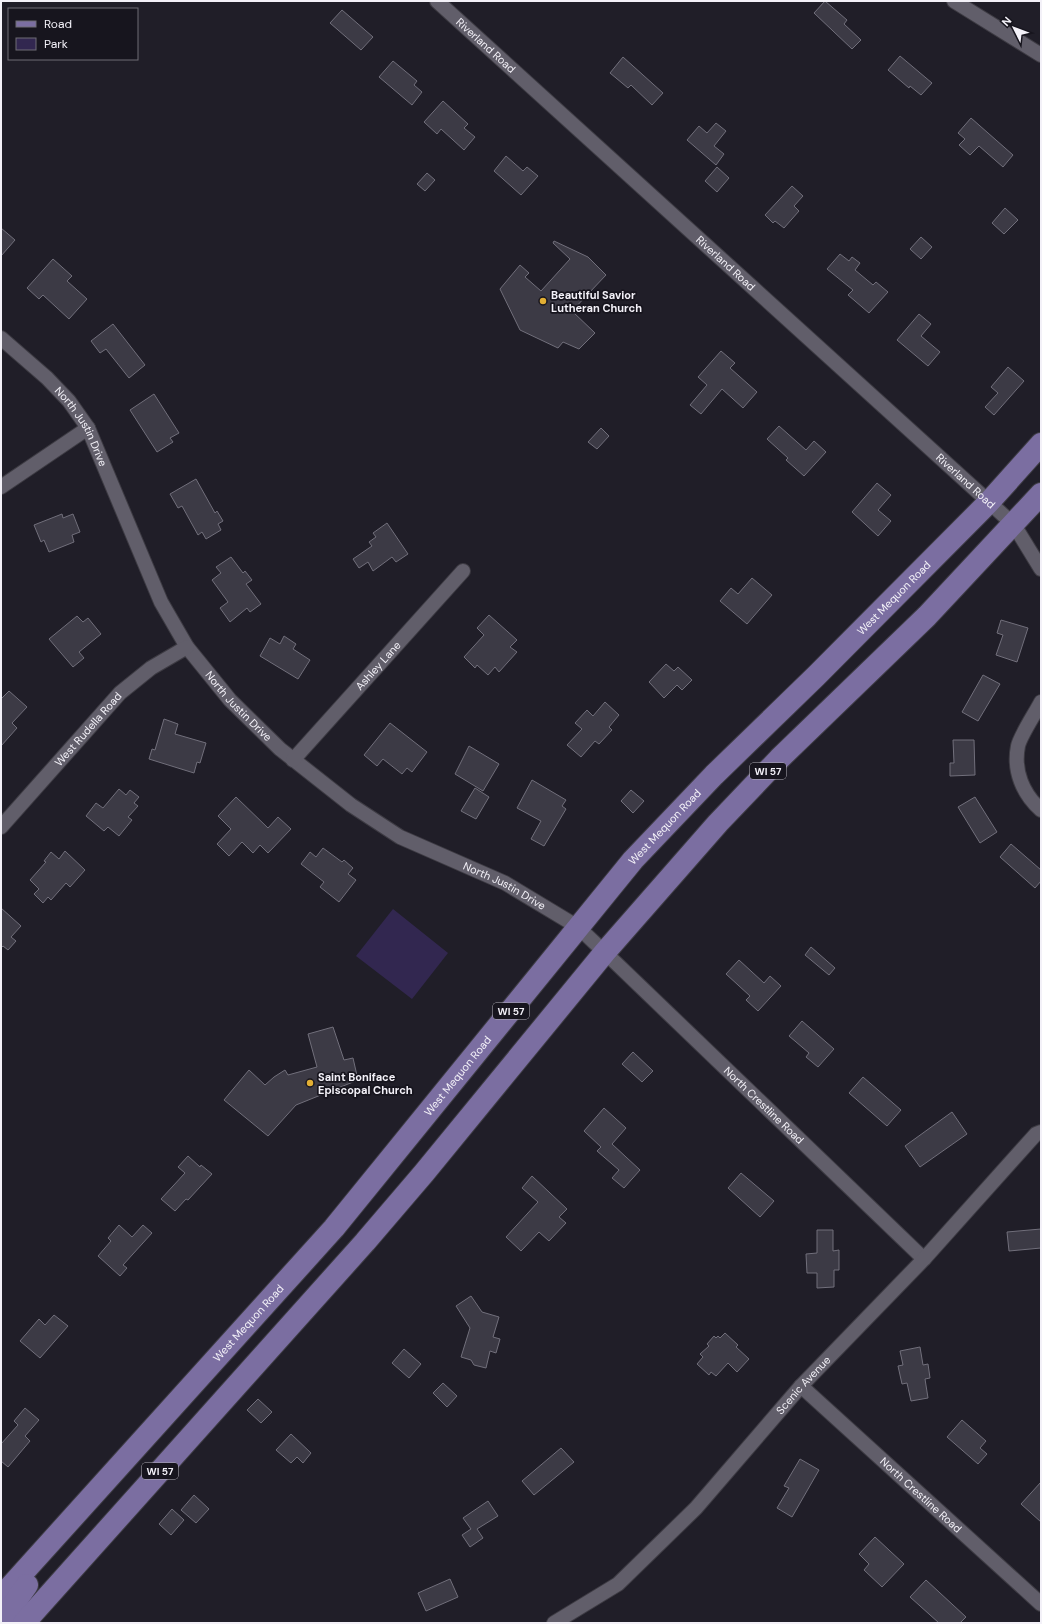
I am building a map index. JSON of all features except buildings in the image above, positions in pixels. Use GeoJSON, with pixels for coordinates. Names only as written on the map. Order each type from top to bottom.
{"type":"FeatureCollection","features":[{"type":"Feature","properties":{"kind":"main road","name":"West Mequon Road"},"geometry":{"type":"LineString","coordinates":[[1,1597],[334,1228],[412,1134],[633,860],[714,775],[816,676],[989,502],[1041,444]]}},
{"type":"Feature","properties":{"kind":"main road","name":"WI 57"},"geometry":{"type":"LineString","coordinates":[[24,1623],[365,1242],[424,1173],[605,952],[718,823],[779,759],[927,616],[1014,525],[1041,494]]}},
{"type":"Feature","properties":{"kind":"main road"},"geometry":{"type":"LineString","coordinates":[[1,1622],[23,1591],[48,1545]]}},
{"type":"Feature","properties":{"kind":"street","name":"Riverland Road"},"geometry":{"type":"LineString","coordinates":[[437,1],[1014,525],[1041,570]]}},
{"type":"Feature","properties":{"kind":"street"},"geometry":{"type":"LineString","coordinates":[[954,1],[1041,55]]}},
{"type":"Feature","properties":{"kind":"street","name":"North Justin Drive"},"geometry":{"type":"LineString","coordinates":[[1,338],[47,378],[69,402],[88,428],[161,602],[187,647],[230,700],[262,733],[293,760],[350,805],[400,837],[505,883],[578,927],[605,952]]}},
{"type":"Feature","properties":{"kind":"street"},"geometry":{"type":"LineString","coordinates":[[1,487],[88,428]]}},
{"type":"Feature","properties":{"kind":"street","name":"Ashley Lane"},"geometry":{"type":"LineString","coordinates":[[293,760],[463,571]]}},
{"type":"Feature","properties":{"kind":"street","name":"West Rudella Road"},"geometry":{"type":"LineString","coordinates":[[1,827],[120,693],[151,668],[187,647]]}},
{"type":"Feature","properties":{"kind":"street"},"geometry":{"type":"LineString","coordinates":[[1041,702],[1018,745],[1016,768],[1024,790],[1041,810]]}},
{"type":"Feature","properties":{"kind":"street","name":"North Crestline Road"},"geometry":{"type":"LineString","coordinates":[[605,952],[924,1259]]}},
{"type":"Feature","properties":{"kind":"street","name":"Scenic Avenue"},"geometry":{"type":"LineString","coordinates":[[554,1623],[618,1584],[696,1508],[801,1386],[924,1259],[1036,1134],[1041,1132]]}},
{"type":"Feature","properties":{"kind":"street","name":"North Crestline Road"},"geometry":{"type":"LineString","coordinates":[[801,1386],[1041,1604]]}},
{"type":"Feature","properties":{"kind":"green space"},"geometry":{"type":"Polygon","coordinates":[[[393,909],[448,953],[412,999],[356,956],[393,909]]]}},
{"type":"Feature","properties":{"kind":"place","name":"Beautiful Savior Lutheran Church"},"geometry":{"type":"Point","coordinates":[543,301]}},
{"type":"Feature","properties":{"kind":"place","name":"Saint Boniface Episcopal Church"},"geometry":{"type":"Point","coordinates":[310,1083]}}]}
